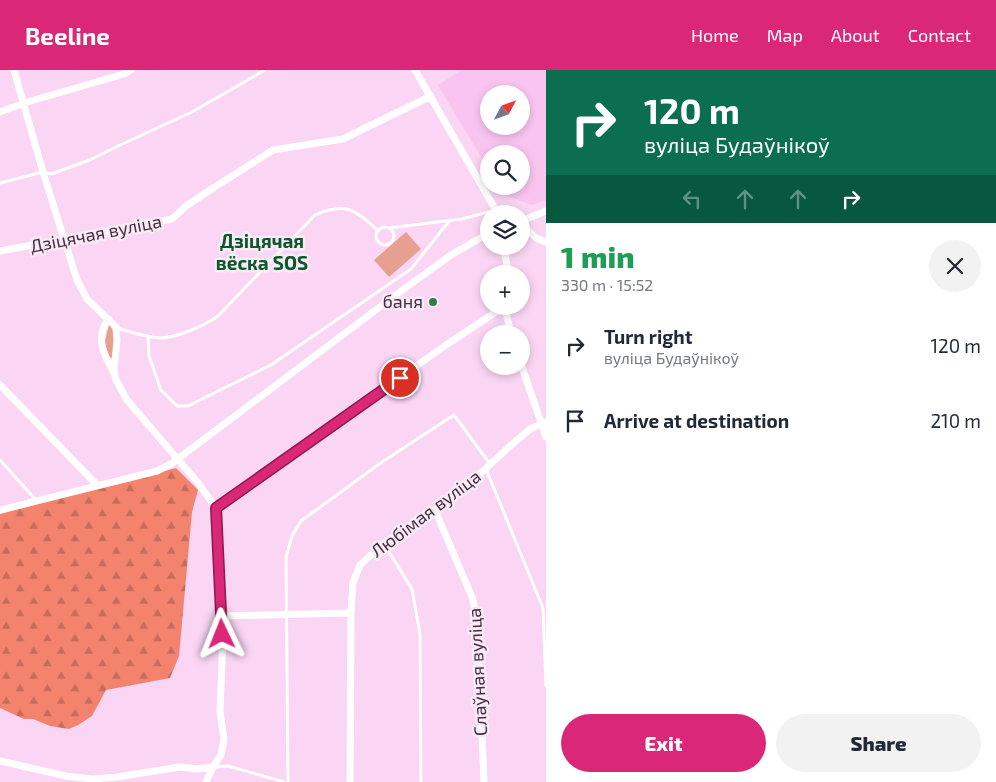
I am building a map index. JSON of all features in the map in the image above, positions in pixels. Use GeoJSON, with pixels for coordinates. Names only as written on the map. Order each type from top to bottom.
{"type":"FeatureCollection","features":[{"type":"Feature","properties":{"kind":"street"},"geometry":{"type":"LineString","coordinates":[[14,70],[43,172],[77,280],[87,299],[116,327],[115,375]]}},
{"type":"Feature","properties":{"kind":"street"},"geometry":{"type":"LineString","coordinates":[[0,112],[131,70]]}},
{"type":"Feature","properties":{"kind":"street"},"geometry":{"type":"LineString","coordinates":[[414,70],[431,96],[493,205]]}},
{"type":"Feature","properties":{"kind":"street","name":"Дзіцячая вуліца"},"geometry":{"type":"LineString","coordinates":[[0,252],[172,219],[186,206],[273,150],[343,139],[431,96]]}},
{"type":"Feature","properties":{"kind":"street"},"geometry":{"type":"LineString","coordinates":[[530,217],[546,211]]}},
{"type":"Feature","properties":{"kind":"street"},"geometry":{"type":"LineString","coordinates":[[530,232],[536,238],[546,242]]}},
{"type":"Feature","properties":{"kind":"street"},"geometry":{"type":"LineString","coordinates":[[0,510],[157,471],[178,459],[451,255],[480,238]]}},
{"type":"Feature","properties":{"kind":"street"},"geometry":{"type":"LineString","coordinates":[[216,508],[446,345],[492,315]]}},
{"type":"Feature","properties":{"kind":"street"},"geometry":{"type":"LineString","coordinates":[[108,319],[102,332],[100,344],[103,354],[127,400],[207,493],[216,508],[222,616],[220,712],[224,745],[221,756],[206,782]]}},
{"type":"Feature","properties":{"kind":"street"},"geometry":{"type":"LineString","coordinates":[[525,375],[544,423],[546,437]]}},
{"type":"Feature","properties":{"kind":"street"},"geometry":{"type":"LineString","coordinates":[[0,385],[96,485]]}},
{"type":"Feature","properties":{"kind":"street","name":"Любімая вуліца"},"geometry":{"type":"LineString","coordinates":[[350,782],[351,613],[356,574],[366,558],[384,543],[435,510],[488,467],[530,429],[544,423]]}},
{"type":"Feature","properties":{"kind":"street","name":"Слаўная вуліца"},"geometry":{"type":"LineString","coordinates":[[435,510],[470,592],[477,618],[484,782]]}},
{"type":"Feature","properties":{"kind":"street"},"geometry":{"type":"LineString","coordinates":[[222,616],[351,613]]}},
{"type":"Feature","properties":{"kind":"street"},"geometry":{"type":"LineString","coordinates":[[0,761],[66,776],[93,779],[180,767],[197,769],[213,767]]}},
{"type":"Feature","properties":{"kind":"lane"},"geometry":{"type":"LineString","coordinates":[[0,183],[43,172],[51,174],[90,160],[192,112],[265,70]]}},
{"type":"Feature","properties":{"kind":"lane"},"geometry":{"type":"LineString","coordinates":[[116,327],[161,338],[183,333],[207,324],[228,306],[315,215],[330,208],[348,209],[364,216],[378,231]]}},
{"type":"Feature","properties":{"kind":"lane"},"geometry":{"type":"LineString","coordinates":[[389,228],[394,236],[392,242],[384,245],[378,242],[376,237],[378,231],[384,228],[480,215]]}},
{"type":"Feature","properties":{"kind":"lane"},"geometry":{"type":"LineString","coordinates":[[148,336],[148,356],[161,390],[177,406],[188,406],[271,365],[411,269],[450,220]]}},
{"type":"Feature","properties":{"kind":"lane"},"geometry":{"type":"LineString","coordinates":[[213,767],[228,766],[286,782],[286,557],[292,536],[301,521],[382,462],[454,414],[488,467],[543,608],[546,686]]}},
{"type":"Feature","properties":{"kind":"lane"},"geometry":{"type":"LineString","coordinates":[[0,460],[37,500]]}},
{"type":"Feature","properties":{"kind":"lane"},"geometry":{"type":"LineString","coordinates":[[384,543],[412,589],[420,634],[421,782]]}},
{"type":"Feature","properties":{"kind":"shaded area"},"geometry":{"type":"Polygon","coordinates":[[[462,70],[546,70],[546,200],[532,205],[504,195],[530,195],[530,145],[480,145],[480,155],[438,85],[462,70]]]}},
{"type":"Feature","properties":{"kind":"shaded area"},"geometry":{"type":"Polygon","coordinates":[[[406,232],[421,249],[389,277],[374,260],[406,232]]]}},
{"type":"Feature","properties":{"kind":"shaded area"},"geometry":{"type":"Polygon","coordinates":[[[109,324],[114,336],[112,358],[108,356],[105,342],[109,324]]]}},
{"type":"Feature","properties":{"kind":"green space"},"geometry":{"type":"Polygon","coordinates":[[[176,468],[198,490],[192,512],[179,656],[170,678],[106,690],[92,716],[69,729],[50,726],[33,719],[24,719],[0,708],[0,514],[176,468]]]}},
{"type":"Feature","properties":{"kind":"place","name":"баня"},"geometry":{"type":"Point","coordinates":[433,302]}},
{"type":"Feature","properties":{"kind":"district","name":"Дзіцячая вёска SOS"},"geometry":{"type":"Point","coordinates":[262,252]}},
{"type":"Feature","properties":{"kind":"route"},"geometry":{"type":"LineString","coordinates":[[222,634],[222,601],[216,508],[400,378]]}}]}
